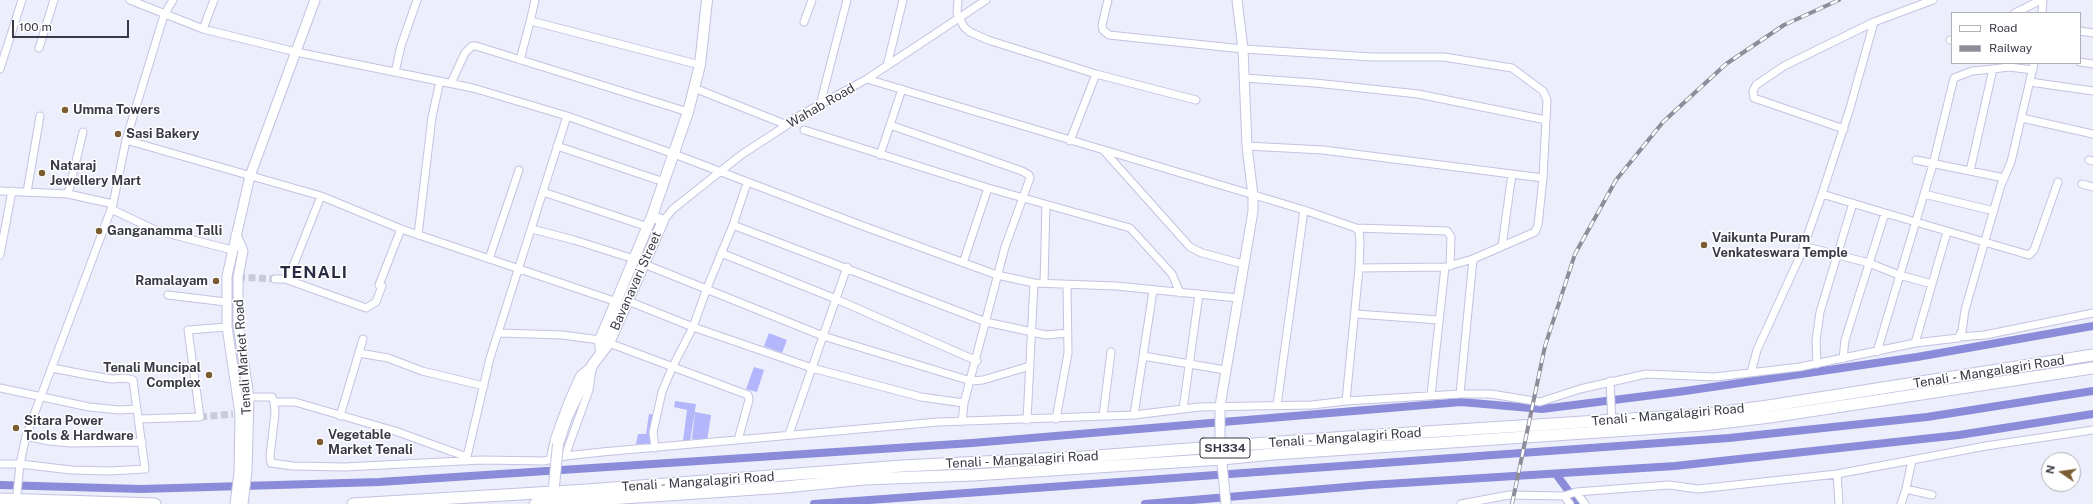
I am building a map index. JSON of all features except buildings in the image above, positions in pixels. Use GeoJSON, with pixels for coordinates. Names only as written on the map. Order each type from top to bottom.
{"type":"FeatureCollection","features":[{"type":"Feature","properties":{"kind":"main road"},"geometry":{"type":"LineString","coordinates":[[652,216],[688,112],[700,65],[707,0]]}},
{"type":"Feature","properties":{"kind":"main road","name":"Bavanavari Street"},"geometry":{"type":"LineString","coordinates":[[552,496],[558,444],[567,417],[593,364],[601,352],[604,342],[616,302],[652,216],[663,221],[628,301],[604,342]]}},
{"type":"Feature","properties":{"kind":"main road","name":"Tenali - Mangalagiri Road"},"geometry":{"type":"LineString","coordinates":[[354,504],[552,496],[902,466],[1083,457],[1220,445],[1612,417],[1709,414],[2093,356]]}},
{"type":"Feature","properties":{"kind":"main road","name":"SH334"},"geometry":{"type":"LineString","coordinates":[[535,504],[552,496],[785,487],[864,479],[1222,462],[1301,452],[1614,432],[1770,417],[2093,368]]}},
{"type":"Feature","properties":{"kind":"main road"},"geometry":{"type":"LineString","coordinates":[[0,499],[16,498],[155,504]]}},
{"type":"Feature","properties":{"kind":"street"},"geometry":{"type":"LineString","coordinates":[[0,69],[22,0]]}},
{"type":"Feature","properties":{"kind":"street"},"geometry":{"type":"LineString","coordinates":[[39,48],[54,0]]}},
{"type":"Feature","properties":{"kind":"street"},"geometry":{"type":"LineString","coordinates":[[130,0],[164,15],[203,29],[296,52],[451,83],[488,92],[567,116],[674,154],[997,275],[1034,283],[1116,286],[1153,291],[1238,298]]}},
{"type":"Feature","properties":{"kind":"street"},"geometry":{"type":"LineString","coordinates":[[16,498],[26,436],[112,207],[126,140],[164,15],[173,0]]}},
{"type":"Feature","properties":{"kind":"street"},"geometry":{"type":"LineString","coordinates":[[203,29],[214,0]]}},
{"type":"Feature","properties":{"kind":"street","name":"Tenali Market Road"},"geometry":{"type":"LineString","coordinates":[[239,501],[243,472],[241,414],[227,327],[227,276],[250,176],[315,0]]}},
{"type":"Feature","properties":{"kind":"street"},"geometry":{"type":"LineString","coordinates":[[395,72],[401,46],[417,0]]}},
{"type":"Feature","properties":{"kind":"street"},"geometry":{"type":"LineString","coordinates":[[520,60],[535,0]]}},
{"type":"Feature","properties":{"kind":"street"},"geometry":{"type":"LineString","coordinates":[[804,22],[812,0]]}},
{"type":"Feature","properties":{"kind":"street"},"geometry":{"type":"LineString","coordinates":[[820,105],[847,0]]}},
{"type":"Feature","properties":{"kind":"street"},"geometry":{"type":"LineString","coordinates":[[887,66],[903,0]]}},
{"type":"Feature","properties":{"kind":"street"},"geometry":{"type":"LineString","coordinates":[[958,0],[957,8],[959,19],[970,32],[988,40],[1096,74],[1196,100]]}},
{"type":"Feature","properties":{"kind":"street","name":"Wahab Road"},"geometry":{"type":"LineString","coordinates":[[663,221],[673,209],[740,155],[787,125],[795,118],[867,79],[986,0]]}},
{"type":"Feature","properties":{"kind":"street"},"geometry":{"type":"LineString","coordinates":[[1108,0],[1102,25],[1103,30],[1109,34],[1243,49],[1372,58],[1440,57],[1512,68],[1546,95],[1543,178],[1538,229],[1532,234],[1473,259],[1447,266],[1359,268]]}},
{"type":"Feature","properties":{"kind":"street"},"geometry":{"type":"LineString","coordinates":[[1226,504],[1220,445],[1220,410],[1225,370],[1253,211],[1253,196],[1247,146],[1243,49],[1237,0]]}},
{"type":"Feature","properties":{"kind":"street"},"geometry":{"type":"LineString","coordinates":[[1844,129],[1754,98],[1753,91],[1756,85],[1784,66],[1874,22],[1933,0]]}},
{"type":"Feature","properties":{"kind":"street"},"geometry":{"type":"LineString","coordinates":[[2016,12],[2042,0],[2042,12]]}},
{"type":"Feature","properties":{"kind":"street"},"geometry":{"type":"LineString","coordinates":[[530,22],[540,23],[700,65]]}},
{"type":"Feature","properties":{"kind":"street"},"geometry":{"type":"LineString","coordinates":[[1751,373],[1757,350],[1803,246],[1822,194],[1844,129],[1874,22]]}},
{"type":"Feature","properties":{"kind":"street"},"geometry":{"type":"LineString","coordinates":[[2081,31],[2093,33]]}},
{"type":"Feature","properties":{"kind":"street"},"geometry":{"type":"LineString","coordinates":[[451,83],[465,53],[472,46],[688,112]]}},
{"type":"Feature","properties":{"kind":"street"},"geometry":{"type":"LineString","coordinates":[[2081,62],[2093,64]]}},
{"type":"Feature","properties":{"kind":"street"},"geometry":{"type":"LineString","coordinates":[[1877,352],[1933,164],[1954,78],[1972,71],[2033,66],[2011,162],[2004,178],[1984,243],[1960,337]]}},
{"type":"Feature","properties":{"kind":"street"},"geometry":{"type":"LineString","coordinates":[[1970,171],[1993,69]]}},
{"type":"Feature","properties":{"kind":"street"},"geometry":{"type":"LineString","coordinates":[[1070,140],[1096,74]]}},
{"type":"Feature","properties":{"kind":"street"},"geometry":{"type":"LineString","coordinates":[[1244,78],[1316,83],[1418,94],[1546,120]]}},
{"type":"Feature","properties":{"kind":"street"},"geometry":{"type":"LineString","coordinates":[[867,79],[1253,196],[1304,210],[1356,228],[1446,231],[1451,238],[1439,320],[1431,395]]}},
{"type":"Feature","properties":{"kind":"street"},"geometry":{"type":"LineString","coordinates":[[418,235],[432,117],[440,81]]}},
{"type":"Feature","properties":{"kind":"street"},"geometry":{"type":"LineString","coordinates":[[2030,82],[2093,91]]}},
{"type":"Feature","properties":{"kind":"street"},"geometry":{"type":"LineString","coordinates":[[694,88],[787,125]]}},
{"type":"Feature","properties":{"kind":"street"},"geometry":{"type":"LineString","coordinates":[[880,155],[902,89]]}},
{"type":"Feature","properties":{"kind":"street"},"geometry":{"type":"LineString","coordinates":[[27,192],[40,116]]}},
{"type":"Feature","properties":{"kind":"street"},"geometry":{"type":"LineString","coordinates":[[466,459],[499,333],[567,116]]}},
{"type":"Feature","properties":{"kind":"street"},"geometry":{"type":"LineString","coordinates":[[2022,118],[2093,134]]}},
{"type":"Feature","properties":{"kind":"street"},"geometry":{"type":"LineString","coordinates":[[890,125],[1029,175],[1030,182],[1007,239],[997,275],[977,361],[964,403],[962,422]]}},
{"type":"Feature","properties":{"kind":"street"},"geometry":{"type":"LineString","coordinates":[[804,130],[988,188],[1130,228],[1172,274],[1180,293]]}},
{"type":"Feature","properties":{"kind":"street"},"geometry":{"type":"LineString","coordinates":[[68,194],[83,132]]}},
{"type":"Feature","properties":{"kind":"street"},"geometry":{"type":"LineString","coordinates":[[126,140],[321,196],[400,229],[616,302]]}},
{"type":"Feature","properties":{"kind":"street"},"geometry":{"type":"LineString","coordinates":[[557,146],[664,182]]}},
{"type":"Feature","properties":{"kind":"street"},"geometry":{"type":"LineString","coordinates":[[1247,146],[1323,150],[1543,178]]}},
{"type":"Feature","properties":{"kind":"street"},"geometry":{"type":"LineString","coordinates":[[1104,151],[1190,247],[1202,254],[1244,264]]}},
{"type":"Feature","properties":{"kind":"street"},"geometry":{"type":"LineString","coordinates":[[1916,160],[2004,178]]}},
{"type":"Feature","properties":{"kind":"street"},"geometry":{"type":"LineString","coordinates":[[489,260],[518,170]]}},
{"type":"Feature","properties":{"kind":"street"},"geometry":{"type":"LineString","coordinates":[[1502,246],[1512,174]]}},
{"type":"Feature","properties":{"kind":"street"},"geometry":{"type":"LineString","coordinates":[[1822,194],[2026,255],[2032,253],[2058,182]]}},
{"type":"Feature","properties":{"kind":"street"},"geometry":{"type":"LineString","coordinates":[[655,448],[654,426],[660,398],[672,368],[693,327],[748,183]]}},
{"type":"Feature","properties":{"kind":"street"},"geometry":{"type":"LineString","coordinates":[[2082,184],[2093,187]]}},
{"type":"Feature","properties":{"kind":"street"},"geometry":{"type":"LineString","coordinates":[[963,263],[988,188]]}},
{"type":"Feature","properties":{"kind":"street"},"geometry":{"type":"LineString","coordinates":[[0,191],[68,194],[112,207],[155,230],[232,250]]}},
{"type":"Feature","properties":{"kind":"street"},"geometry":{"type":"LineString","coordinates":[[0,254],[12,191]]}},
{"type":"Feature","properties":{"kind":"street"},"geometry":{"type":"LineString","coordinates":[[543,192],[648,227]]}},
{"type":"Feature","properties":{"kind":"street"},"geometry":{"type":"LineString","coordinates":[[1924,194],[1994,211]]}},
{"type":"Feature","properties":{"kind":"street"},"geometry":{"type":"LineString","coordinates":[[285,279],[290,274],[321,196]]}},
{"type":"Feature","properties":{"kind":"street"},"geometry":{"type":"LineString","coordinates":[[1817,364],[1816,341],[1820,312],[1836,254],[1853,203]]}},
{"type":"Feature","properties":{"kind":"street"},"geometry":{"type":"LineString","coordinates":[[1044,283],[1046,205]]}},
{"type":"Feature","properties":{"kind":"street"},"geometry":{"type":"LineString","coordinates":[[1278,405],[1304,210]]}},
{"type":"Feature","properties":{"kind":"street"},"geometry":{"type":"LineString","coordinates":[[1843,359],[1846,340],[1885,213]]}},
{"type":"Feature","properties":{"kind":"street"},"geometry":{"type":"LineString","coordinates":[[733,225],[847,267],[911,295],[986,322],[1046,335],[1068,333]]}},
{"type":"Feature","properties":{"kind":"street"},"geometry":{"type":"LineString","coordinates":[[1346,401],[1356,314],[1359,268],[1360,241],[1356,228]]}},
{"type":"Feature","properties":{"kind":"street"},"geometry":{"type":"LineString","coordinates":[[275,279],[285,279],[366,308],[376,302],[400,229]]}},
{"type":"Feature","properties":{"kind":"street"},"geometry":{"type":"LineString","coordinates":[[532,229],[574,240],[634,259]]}},
{"type":"Feature","properties":{"kind":"street"},"geometry":{"type":"LineString","coordinates":[[1915,343],[1947,232]]}},
{"type":"Feature","properties":{"kind":"street","name":"Tenali Market Road"},"geometry":{"type":"LineString","coordinates":[[236,235],[243,251],[238,277],[238,325],[249,397],[241,414]]}},
{"type":"Feature","properties":{"kind":"street"},"geometry":{"type":"LineString","coordinates":[[1803,246],[1869,263],[1899,275],[1932,284]]}},
{"type":"Feature","properties":{"kind":"street"},"geometry":{"type":"LineString","coordinates":[[721,254],[836,299],[977,361]]}},
{"type":"Feature","properties":{"kind":"street"},"geometry":{"type":"LineString","coordinates":[[1460,394],[1473,259]]}},
{"type":"Feature","properties":{"kind":"street"},"geometry":{"type":"LineString","coordinates":[[644,264],[707,288],[823,336],[971,381],[983,380],[1030,366]]}},
{"type":"Feature","properties":{"kind":"street"},"geometry":{"type":"LineString","coordinates":[[790,434],[847,267]]}},
{"type":"Feature","properties":{"kind":"street"},"geometry":{"type":"LineString","coordinates":[[227,276],[238,277]]}},
{"type":"Feature","properties":{"kind":"street"},"geometry":{"type":"LineString","coordinates":[[1027,420],[1034,283]]}},
{"type":"Feature","properties":{"kind":"street"},"geometry":{"type":"LineString","coordinates":[[1056,419],[1068,353],[1067,285]]}},
{"type":"Feature","properties":{"kind":"street"},"geometry":{"type":"LineString","coordinates":[[1134,415],[1153,291]]}},
{"type":"Feature","properties":{"kind":"street"},"geometry":{"type":"LineString","coordinates":[[1183,409],[1188,364],[1199,294]]}},
{"type":"Feature","properties":{"kind":"street"},"geometry":{"type":"LineString","coordinates":[[168,295],[226,302]]}},
{"type":"Feature","properties":{"kind":"street"},"geometry":{"type":"LineString","coordinates":[[628,301],[693,327],[812,368],[921,397],[964,403]]}},
{"type":"Feature","properties":{"kind":"street"},"geometry":{"type":"LineString","coordinates":[[249,397],[272,396],[274,402],[275,419],[270,456],[271,463],[293,466],[345,467],[466,459],[544,461],[565,456],[790,434],[938,422],[1056,419],[1134,415],[1183,409],[1220,410],[1278,405],[1312,406],[1346,401],[1460,394],[1491,394],[1535,403],[1610,385],[1646,374],[1715,377],[1817,364],[1915,343],[1985,335],[2093,313]]}},
{"type":"Feature","properties":{"kind":"street"},"geometry":{"type":"LineString","coordinates":[[1356,314],[1439,320]]}},
{"type":"Feature","properties":{"kind":"street"},"geometry":{"type":"LineString","coordinates":[[139,419],[200,417],[188,330],[227,327]]}},
{"type":"Feature","properties":{"kind":"street"},"geometry":{"type":"LineString","coordinates":[[499,333],[562,335],[604,342],[748,396],[749,400],[738,440]]}},
{"type":"Feature","properties":{"kind":"street"},"geometry":{"type":"LineString","coordinates":[[340,416],[364,339]]}},
{"type":"Feature","properties":{"kind":"street"},"geometry":{"type":"LineString","coordinates":[[1103,416],[1111,352]]}},
{"type":"Feature","properties":{"kind":"street"},"geometry":{"type":"LineString","coordinates":[[359,354],[388,358],[422,371],[484,386]]}},
{"type":"Feature","properties":{"kind":"street"},"geometry":{"type":"LineString","coordinates":[[1143,356],[1225,370]]}},
{"type":"Feature","properties":{"kind":"street"},"geometry":{"type":"LineString","coordinates":[[565,456],[591,385],[593,364]]}},
{"type":"Feature","properties":{"kind":"street"},"geometry":{"type":"LineString","coordinates":[[550,460],[559,425],[580,375],[593,364]]}},
{"type":"Feature","properties":{"kind":"street"},"geometry":{"type":"LineString","coordinates":[[0,464],[20,468],[71,470],[110,471],[144,469],[139,419],[133,396],[133,380],[125,378],[112,379],[52,368]]}},
{"type":"Feature","properties":{"kind":"street"},"geometry":{"type":"LineString","coordinates":[[1610,385],[1614,432]]}},
{"type":"Feature","properties":{"kind":"street"},"geometry":{"type":"LineString","coordinates":[[0,388],[102,409],[137,409]]}},
{"type":"Feature","properties":{"kind":"street"},"geometry":{"type":"LineString","coordinates":[[274,402],[295,402],[396,431],[466,459]]}},
{"type":"Feature","properties":{"kind":"street"},"geometry":{"type":"LineString","coordinates":[[1461,504],[1509,495],[1564,496],[1576,492],[1669,485],[1698,489],[1837,474],[2093,430]]}},
{"type":"Feature","properties":{"kind":"street"},"geometry":{"type":"LineString","coordinates":[[26,436],[48,442],[77,444],[142,442]]}},
{"type":"Feature","properties":{"kind":"street"},"geometry":{"type":"LineString","coordinates":[[1901,504],[1906,489],[1912,460]]}},
{"type":"Feature","properties":{"kind":"street"},"geometry":{"type":"LineString","coordinates":[[1837,474],[1839,504]]}},
{"type":"Feature","properties":{"kind":"street"},"geometry":{"type":"LineString","coordinates":[[1906,489],[1932,495]]}},
{"type":"Feature","properties":{"kind":"street"},"geometry":{"type":"LineString","coordinates":[[1576,492],[1585,504]]}},
{"type":"Feature","properties":{"kind":"street"},"geometry":{"type":"LineString","coordinates":[[1564,496],[1570,504]]}},
{"type":"Feature","properties":{"kind":"shaded area"},"geometry":{"type":"Polygon","coordinates":[[[769,333],[787,340],[782,353],[764,346],[769,333]]]}},
{"type":"Feature","properties":{"kind":"shaded area"},"geometry":{"type":"Polygon","coordinates":[[[754,367],[764,370],[757,392],[746,389],[754,367]]]}},
{"type":"Feature","properties":{"kind":"shaded area"},"geometry":{"type":"Polygon","coordinates":[[[675,401],[696,404],[690,442],[683,441],[687,410],[674,407],[675,401]]]}},
{"type":"Feature","properties":{"kind":"shaded area"},"geometry":{"type":"Polygon","coordinates":[[[695,412],[711,415],[707,441],[692,439],[695,412]]]}},
{"type":"Feature","properties":{"kind":"shaded area"},"geometry":{"type":"Polygon","coordinates":[[[649,414],[656,415],[653,444],[636,444],[638,434],[646,434],[649,414]]]}},
{"type":"Feature","properties":{"kind":"waterway"},"geometry":{"type":"LineString","coordinates":[[0,485],[141,489],[379,482],[972,443],[1461,402],[1542,409],[1685,391],[1917,357],[2093,326]]}},
{"type":"Feature","properties":{"kind":"waterway"},"geometry":{"type":"LineString","coordinates":[[814,504],[1729,438],[1927,417],[2093,391]]}},
{"type":"Feature","properties":{"kind":"waterway"},"geometry":{"type":"LineString","coordinates":[[1145,504],[1370,485],[1675,466],[1959,435],[2093,414]]}},
{"type":"Feature","properties":{"kind":"waterway"},"geometry":{"type":"LineString","coordinates":[[1556,474],[1578,504]]}},
{"type":"Feature","properties":{"kind":"tunnel"},"geometry":{"type":"LineString","coordinates":[[238,277],[275,279]]}},
{"type":"Feature","properties":{"kind":"tunnel"},"geometry":{"type":"LineString","coordinates":[[200,417],[233,414]]}},
{"type":"Feature","properties":{"kind":"railway"},"geometry":{"type":"LineString","coordinates":[[1512,504],[1545,346],[1575,254],[1616,180],[1663,122],[1726,64],[1784,25],[1839,0]]}},
{"type":"Feature","properties":{"kind":"place","name":"Umma Towers"},"geometry":{"type":"Point","coordinates":[65,110]}},
{"type":"Feature","properties":{"kind":"place","name":"Sasi Bakery"},"geometry":{"type":"Point","coordinates":[118,134]}},
{"type":"Feature","properties":{"kind":"place","name":"Nataraj Jewellery Mart"},"geometry":{"type":"Point","coordinates":[42,173]}},
{"type":"Feature","properties":{"kind":"place","name":"Ganganamma Talli"},"geometry":{"type":"Point","coordinates":[99,231]}},
{"type":"Feature","properties":{"kind":"place","name":"Vaikunta Puram Venkateswara Temple"},"geometry":{"type":"Point","coordinates":[1704,245]}},
{"type":"Feature","properties":{"kind":"place","name":"Ramalayam"},"geometry":{"type":"Point","coordinates":[216,281]}},
{"type":"Feature","properties":{"kind":"place","name":"Tenali Muncipal Complex"},"geometry":{"type":"Point","coordinates":[209,375]}},
{"type":"Feature","properties":{"kind":"place","name":"Sitara Power Tools & Hardware"},"geometry":{"type":"Point","coordinates":[16,428]}},
{"type":"Feature","properties":{"kind":"place","name":"Vegetable Market Tenali"},"geometry":{"type":"Point","coordinates":[320,442]}},
{"type":"Feature","properties":{"kind":"district","name":"TENALI"},"geometry":{"type":"Point","coordinates":[314,273]}}]}
